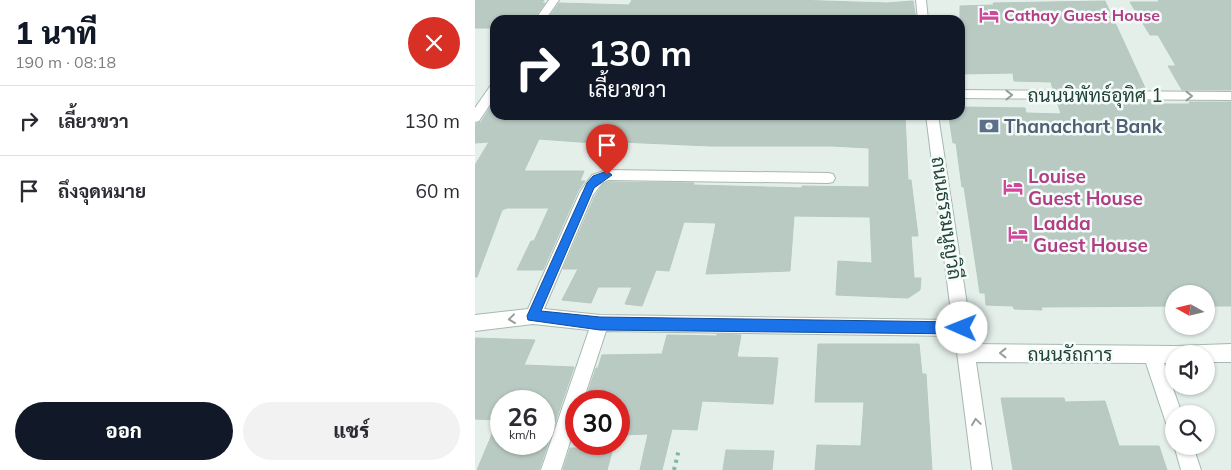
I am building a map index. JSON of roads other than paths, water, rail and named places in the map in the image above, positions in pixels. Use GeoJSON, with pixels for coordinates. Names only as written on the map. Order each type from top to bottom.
{"type":"FeatureCollection","features":[{"type":"Feature","properties":{"kind":"street"},"geometry":{"type":"LineString","coordinates":[[544,15],[554,0]]}},
{"type":"Feature","properties":{"kind":"street"},"geometry":{"type":"LineString","coordinates":[[921,0],[922,15]]}},
{"type":"Feature","properties":{"kind":"street","name":"ถนนนิพัทธ์อุทิศ 1"},"geometry":{"type":"LineString","coordinates":[[965,94],[1231,96]]}},
{"type":"Feature","properties":{"kind":"street"},"geometry":{"type":"LineString","coordinates":[[475,118],[486,99]]}},
{"type":"Feature","properties":{"kind":"street","name":"ถนนธรรมนูญวิถี"},"geometry":{"type":"LineString","coordinates":[[933,120],[982,470]]}},
{"type":"Feature","properties":{"kind":"street"},"geometry":{"type":"LineString","coordinates":[[533,316],[587,192],[597,179],[607,175],[828,178]]}},
{"type":"Feature","properties":{"kind":"street"},"geometry":{"type":"LineString","coordinates":[[475,323],[533,316],[600,323],[962,328]]}},
{"type":"Feature","properties":{"kind":"street"},"geometry":{"type":"LineString","coordinates":[[551,470],[600,323]]}},
{"type":"Feature","properties":{"kind":"street","name":"ถนนรัถการ"},"geometry":{"type":"LineString","coordinates":[[966,353],[1165,354]]}},
{"type":"Feature","properties":{"kind":"street","name":"ถนนรัถการ"},"geometry":{"type":"LineString","coordinates":[[1215,353],[1231,353]]}},
{"type":"Feature","properties":{"kind":"street"},"geometry":{"type":"LineString","coordinates":[[1152,354],[1169,405]]}},
{"type":"Feature","properties":{"kind":"street"},"geometry":{"type":"LineString","coordinates":[[1186,455],[1191,470]]}},
{"type":"Feature","properties":{"kind":"place","name":"Cathay Guest House"},"geometry":{"type":"Point","coordinates":[989,15]}},
{"type":"Feature","properties":{"kind":"place","name":"Thanachart Bank"},"geometry":{"type":"Point","coordinates":[989,126]}},
{"type":"Feature","properties":{"kind":"place","name":"Louise Guest House"},"geometry":{"type":"Point","coordinates":[1013,187]}},
{"type":"Feature","properties":{"kind":"place","name":"Ladda Guest House"},"geometry":{"type":"Point","coordinates":[1018,234]}}]}
